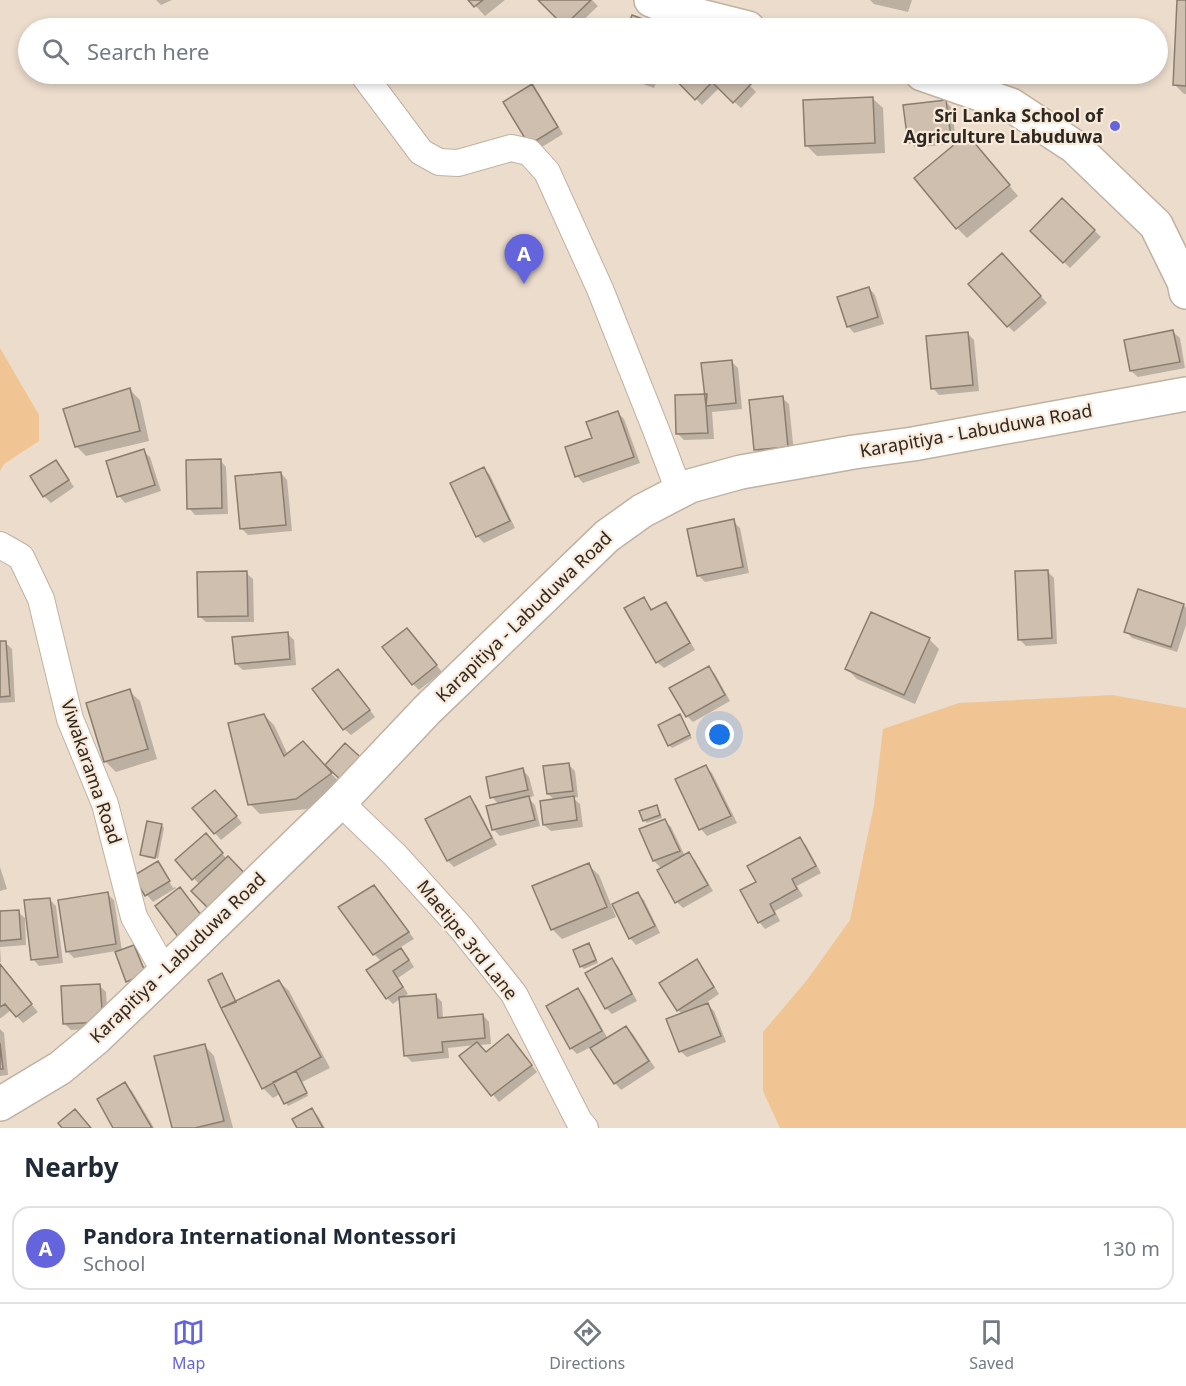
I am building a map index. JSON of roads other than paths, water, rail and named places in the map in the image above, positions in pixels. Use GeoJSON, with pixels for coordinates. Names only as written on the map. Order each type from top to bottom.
{"type":"FeatureCollection","features":[{"type":"Feature","properties":{"kind":"main road"},"geometry":{"type":"LineString","coordinates":[[651,0],[676,10],[708,18]]}},
{"type":"Feature","properties":{"kind":"main road"},"geometry":{"type":"LineString","coordinates":[[951,84],[1011,105],[1076,147],[1156,225],[1184,282],[1186,292]]}},
{"type":"Feature","properties":{"kind":"main road","name":"Karapitiya - Labuduwa Road"},"geometry":{"type":"LineString","coordinates":[[0,1104],[60,1068],[94,1038],[340,802],[427,710],[607,536],[642,511],[690,486],[741,472],[913,444],[1186,394]]}},
{"type":"Feature","properties":{"kind":"street"},"geometry":{"type":"LineString","coordinates":[[370,84],[421,152],[439,162],[458,163],[511,148],[529,152],[547,172],[600,289],[679,491]]}},
{"type":"Feature","properties":{"kind":"street","name":"Viwakarama Road"},"geometry":{"type":"LineString","coordinates":[[0,545],[21,557],[41,600],[70,719],[105,804],[134,917],[165,972]]}},
{"type":"Feature","properties":{"kind":"street","name":"Maetipe 3rd Lane"},"geometry":{"type":"LineString","coordinates":[[340,802],[395,855],[462,929],[514,994],[585,1128]]}},
{"type":"Feature","properties":{"kind":"place","name":"Sri Lanka School of Agriculture Labuduwa"},"geometry":{"type":"Point","coordinates":[1115,126]}},
{"type":"Feature","properties":{"kind":"place","name":"Pandora International Montessori"},"geometry":{"type":"Point","coordinates":[524,284]}}]}
